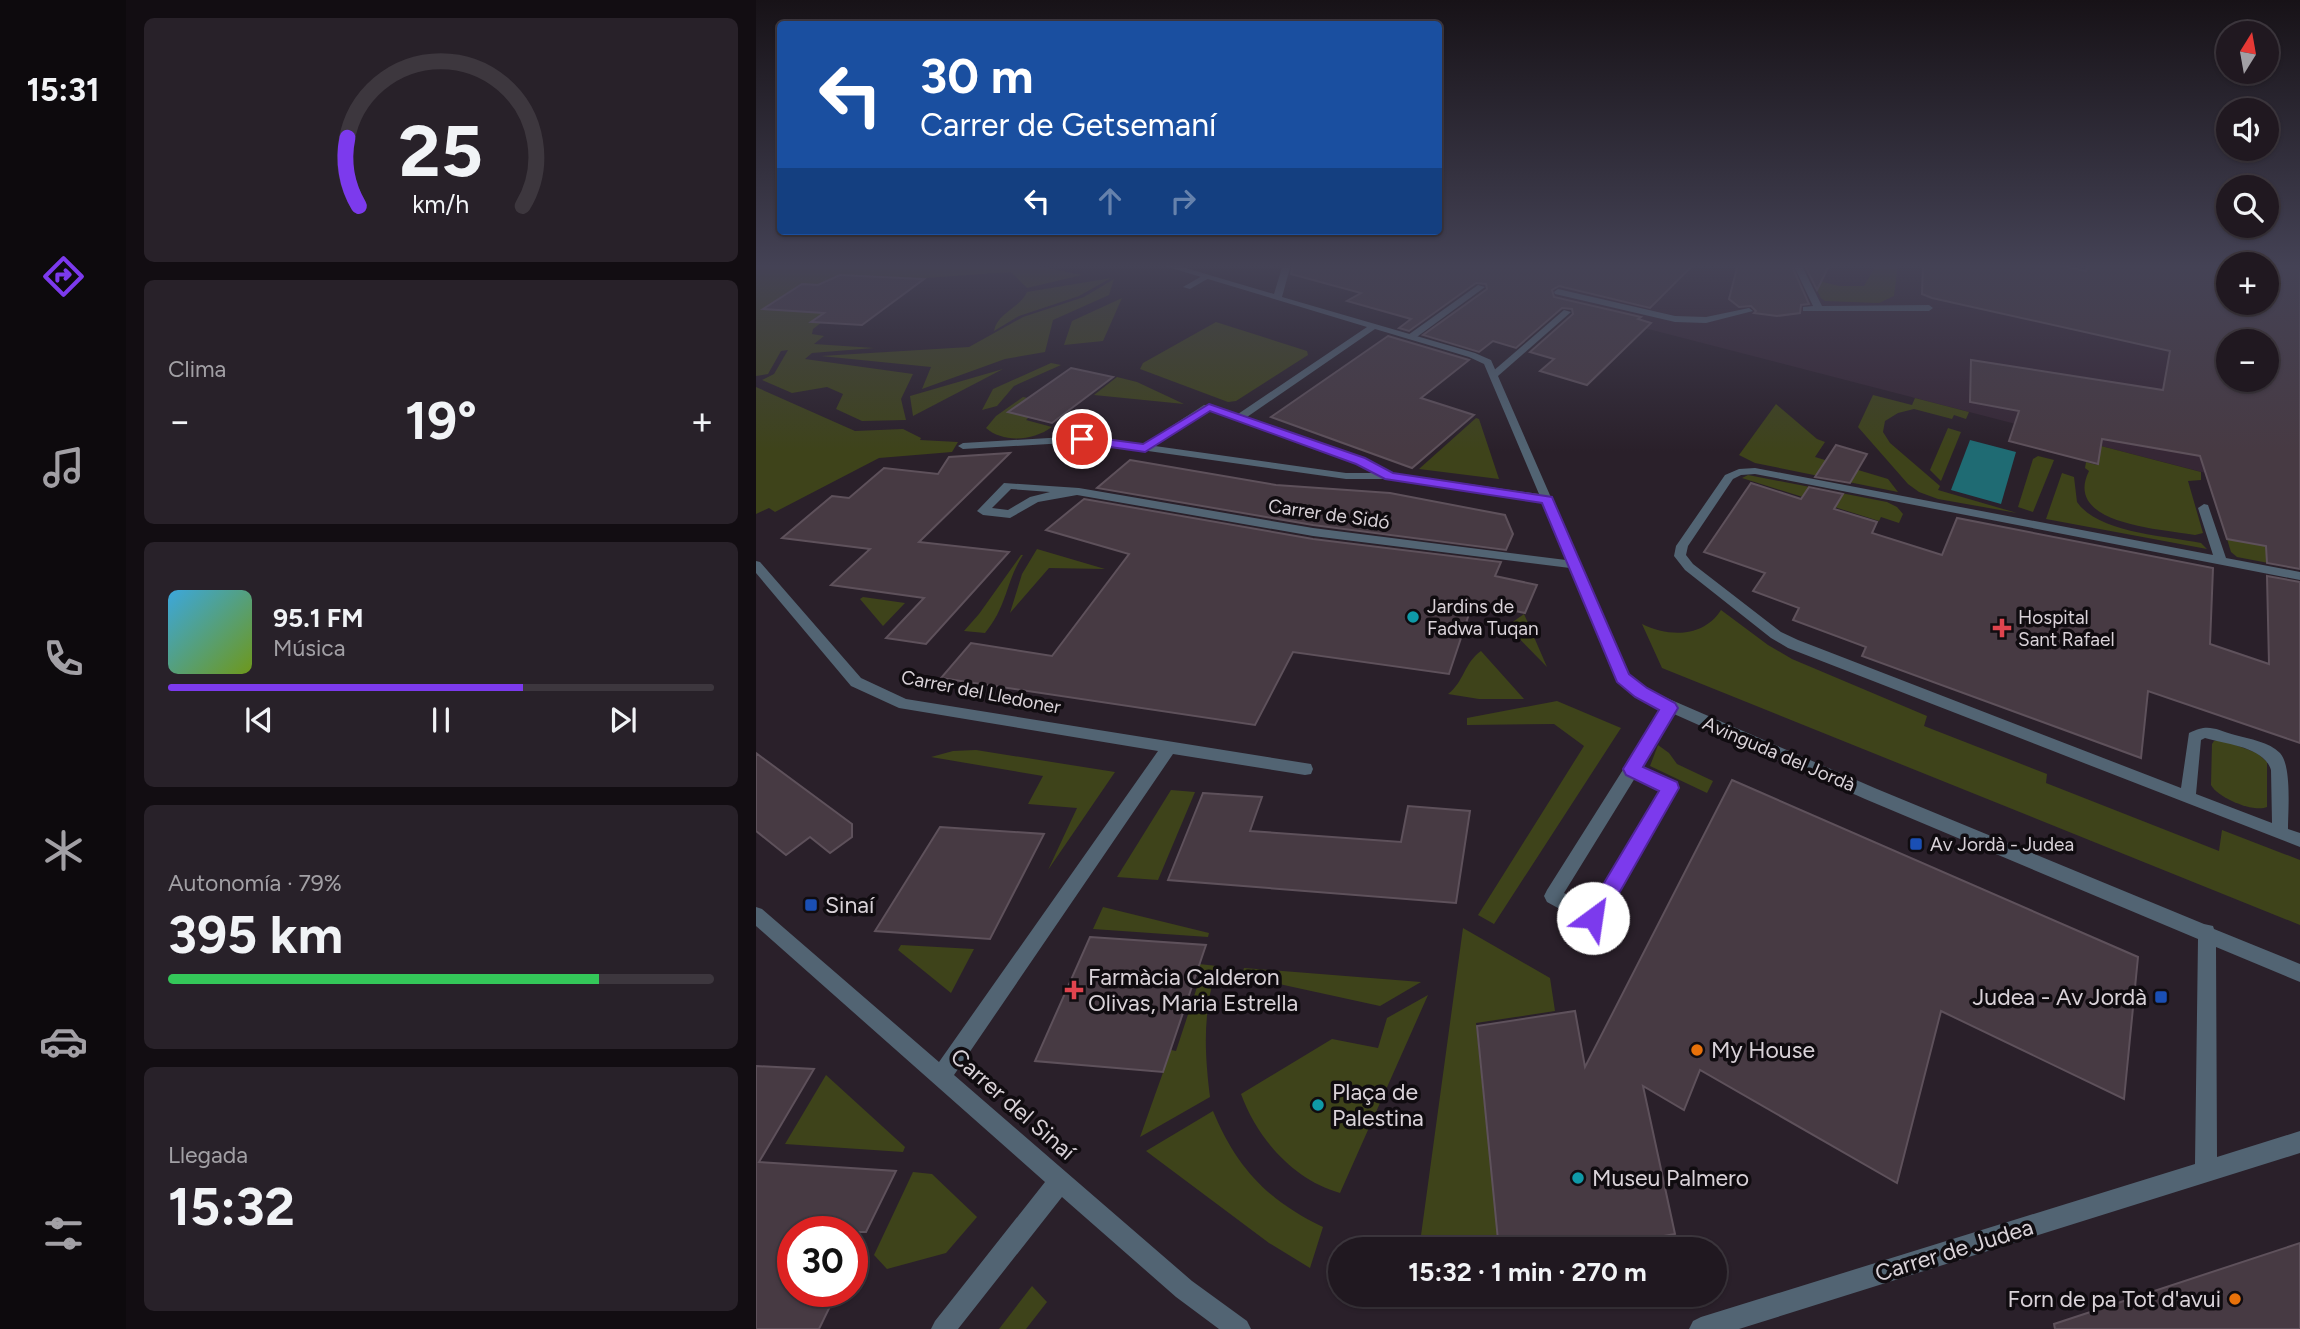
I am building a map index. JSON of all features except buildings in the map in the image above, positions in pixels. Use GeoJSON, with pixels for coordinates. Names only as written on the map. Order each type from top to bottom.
{"type":"FeatureCollection","features":[{"type":"Feature","properties":{"kind":"street"},"geometry":{"type":"LineString","coordinates":[[1374,326],[1482,358],[1488,362],[1495,374],[1552,326]]}},
{"type":"Feature","properties":{"kind":"street"},"geometry":{"type":"LineString","coordinates":[[1239,418],[1374,326]]}},
{"type":"Feature","properties":{"kind":"street"},"geometry":{"type":"LineString","coordinates":[[1411,337],[1426,326]]}},
{"type":"Feature","properties":{"kind":"street","name":"Avinguda del Jordà"},"geometry":{"type":"LineString","coordinates":[[1495,374],[1622,677],[1641,693],[1670,708],[2300,973]]}},
{"type":"Feature","properties":{"kind":"street"},"geometry":{"type":"LineString","coordinates":[[1145,448],[1209,407],[1360,461],[1390,476]]}},
{"type":"Feature","properties":{"kind":"street"},"geometry":{"type":"LineString","coordinates":[[963,446],[1082,439],[1346,476],[1390,476],[1547,499]]}},
{"type":"Feature","properties":{"kind":"street"},"geometry":{"type":"LineString","coordinates":[[2300,576],[1747,471],[1729,477],[1680,551],[1683,562],[1689,567],[1793,645],[2300,840]]}},
{"type":"Feature","properties":{"kind":"street","name":"Carrer de Sidó"},"geometry":{"type":"LineString","coordinates":[[1079,491],[1038,496],[1010,514],[983,511],[1009,485],[1079,491],[1278,526],[1575,565]]}},
{"type":"Feature","properties":{"kind":"street"},"geometry":{"type":"LineString","coordinates":[[2204,508],[2221,561]]}},
{"type":"Feature","properties":{"kind":"street","name":"Carrer del Lledoner"},"geometry":{"type":"LineString","coordinates":[[756,565],[856,682],[904,704],[1305,769]]}},
{"type":"Feature","properties":{"kind":"street"},"geometry":{"type":"LineString","coordinates":[[1632,769],[1670,788],[1593,918],[1553,896],[1632,769],[1670,708]]}},
{"type":"Feature","properties":{"kind":"street"},"geometry":{"type":"LineString","coordinates":[[2188,798],[2194,737],[2198,733],[2213,733],[2258,747],[2275,758],[2278,764],[2280,833]]}},
{"type":"Feature","properties":{"kind":"street"},"geometry":{"type":"LineString","coordinates":[[941,1077],[1169,747]]}},
{"type":"Feature","properties":{"kind":"street","name":"Carrer del Sinaí"},"geometry":{"type":"LineString","coordinates":[[756,915],[1184,1289],[1239,1329]]}},
{"type":"Feature","properties":{"kind":"street"},"geometry":{"type":"LineString","coordinates":[[2206,1171],[2207,932]]}},
{"type":"Feature","properties":{"kind":"street","name":"Carrer de Judea"},"geometry":{"type":"LineString","coordinates":[[1702,1329],[2300,1142]]}},
{"type":"Feature","properties":{"kind":"street"},"geometry":{"type":"LineString","coordinates":[[943,1329],[1061,1180]]}},
{"type":"Feature","properties":{"kind":"shaded area"},"geometry":{"type":"Polygon","coordinates":[[[1637,326],[2271,326],[2271,329],[2216,329],[2216,392],[2279,392],[2279,369],[2300,476],[2225,478],[1637,326]]]}},
{"type":"Feature","properties":{"kind":"green space"},"geometry":{"type":"Polygon","coordinates":[[[756,326],[817,326],[812,334],[824,336],[814,344],[874,348],[812,353],[805,359],[913,374],[901,399],[906,420],[862,421],[836,409],[843,394],[827,387],[792,393],[762,380],[774,374],[788,350],[781,351],[768,374],[756,376],[756,326]]]}},
{"type":"Feature","properties":{"kind":"green space"},"geometry":{"type":"Polygon","coordinates":[[[1007,326],[1051,326],[1045,352],[1005,359],[922,389],[931,367],[821,356],[969,347],[1007,326]]]}},
{"type":"Feature","properties":{"kind":"green space"},"geometry":{"type":"Polygon","coordinates":[[[1070,326],[1110,326],[1103,341],[1064,345],[1070,326]]]}},
{"type":"Feature","properties":{"kind":"green space"},"geometry":{"type":"Polygon","coordinates":[[[1209,326],[1229,326],[1307,351],[1308,355],[1236,401],[1228,402],[1140,369],[1143,363],[1209,326]]]}},
{"type":"Feature","properties":{"kind":"green space"},"geometry":{"type":"Polygon","coordinates":[[[1051,363],[1061,365],[1014,386],[997,406],[982,410],[993,389],[1051,363]]]}},
{"type":"Feature","properties":{"kind":"green space"},"geometry":{"type":"Polygon","coordinates":[[[1003,369],[913,416],[910,396],[1003,369]]]}},
{"type":"Feature","properties":{"kind":"green space"},"geometry":{"type":"Polygon","coordinates":[[[1117,377],[1137,382],[1184,404],[1094,395],[1117,377]]]}},
{"type":"Feature","properties":{"kind":"green space"},"geometry":{"type":"Polygon","coordinates":[[[756,387],[855,431],[903,429],[921,438],[920,440],[958,442],[952,452],[879,458],[775,512],[769,508],[756,514],[756,387]]]}},
{"type":"Feature","properties":{"kind":"green space"},"geometry":{"type":"Polygon","coordinates":[[[1873,395],[1912,405],[1915,398],[1969,412],[1966,419],[1954,415],[1952,419],[1914,409],[1898,413],[1885,421],[1883,432],[1890,443],[1940,486],[1938,490],[2017,513],[1938,499],[1919,492],[1908,484],[1858,427],[1873,395]]]}},
{"type":"Feature","properties":{"kind":"green space"},"geometry":{"type":"Polygon","coordinates":[[[1023,397],[1028,398],[1009,412],[1052,427],[1036,435],[1018,438],[1001,436],[986,428],[996,416],[1023,397]]]}},
{"type":"Feature","properties":{"kind":"green space"},"geometry":{"type":"Polygon","coordinates":[[[1776,404],[1817,439],[1825,442],[1815,457],[1888,479],[1898,492],[1755,463],[1739,455],[1776,404]]]}},
{"type":"Feature","properties":{"kind":"green space"},"geometry":{"type":"Polygon","coordinates":[[[1476,418],[1479,419],[1499,479],[1419,469],[1476,418]]]}},
{"type":"Feature","properties":{"kind":"green space"},"geometry":{"type":"Polygon","coordinates":[[[1948,428],[1961,432],[1941,481],[1930,470],[1948,428]]]}},
{"type":"Feature","properties":{"kind":"green space"},"geometry":{"type":"Polygon","coordinates":[[[2101,446],[2201,472],[2201,480],[2188,481],[2203,533],[2195,535],[2120,521],[2102,513],[2090,503],[2084,489],[2089,471],[2085,468],[2086,462],[2097,465],[2101,446]]]}},
{"type":"Feature","properties":{"kind":"green space"},"geometry":{"type":"Polygon","coordinates":[[[2038,456],[2054,460],[2033,512],[2018,507],[2033,459],[2038,456]]]}},
{"type":"Feature","properties":{"kind":"green space"},"geometry":{"type":"Polygon","coordinates":[[[2062,473],[2074,477],[2077,502],[2100,520],[2134,532],[2201,543],[2207,549],[2046,519],[2062,473]]]}},
{"type":"Feature","properties":{"kind":"green space"},"geometry":{"type":"Polygon","coordinates":[[[1748,475],[1887,502],[1903,514],[1899,523],[1881,517],[1879,521],[1742,478],[1748,475]]]}},
{"type":"Feature","properties":{"kind":"green space"},"geometry":{"type":"Polygon","coordinates":[[[2227,539],[2300,552],[2300,569],[2237,557],[2231,552],[2227,539]]]}},
{"type":"Feature","properties":{"kind":"green space"},"geometry":{"type":"Polygon","coordinates":[[[1037,549],[1105,569],[1049,568],[1010,613],[1022,574],[1037,549]]]}},
{"type":"Feature","properties":{"kind":"green space"},"geometry":{"type":"Polygon","coordinates":[[[1021,555],[998,613],[985,633],[964,631],[979,614],[1021,555]]]}},
{"type":"Feature","properties":{"kind":"green space"},"geometry":{"type":"Polygon","coordinates":[[[863,597],[905,603],[883,626],[860,599],[863,597]]]}},
{"type":"Feature","properties":{"kind":"green space"},"geometry":{"type":"Polygon","coordinates":[[[1721,610],[1768,645],[1792,659],[1927,716],[1924,726],[2047,774],[2046,783],[2219,851],[2222,830],[2300,860],[2300,925],[1662,668],[1642,624],[1663,631],[1685,632],[1705,626],[1721,610]]]}},
{"type":"Feature","properties":{"kind":"green space"},"geometry":{"type":"Polygon","coordinates":[[[1524,614],[1547,667],[1507,626],[1524,614]]]}},
{"type":"Feature","properties":{"kind":"green space"},"geometry":{"type":"Polygon","coordinates":[[[1481,651],[1524,699],[1479,699],[1448,694],[1481,651]]]}},
{"type":"Feature","properties":{"kind":"green space"},"geometry":{"type":"Polygon","coordinates":[[[1557,701],[1621,728],[1494,924],[1478,915],[1584,746],[1554,724],[1467,725],[1467,718],[1557,701]]]}},
{"type":"Feature","properties":{"kind":"green space"},"geometry":{"type":"Polygon","coordinates":[[[2222,740],[2257,753],[2267,762],[2267,807],[2254,808],[2237,803],[2221,795],[2211,785],[2212,744],[2222,740]]]}},
{"type":"Feature","properties":{"kind":"green space"},"geometry":{"type":"Polygon","coordinates":[[[1658,745],[1669,753],[1677,764],[1713,781],[1707,793],[1650,766],[1658,745]]]}},
{"type":"Feature","properties":{"kind":"green space"},"geometry":{"type":"Polygon","coordinates":[[[976,750],[1115,772],[1048,870],[1077,808],[1028,804],[1043,776],[931,757],[953,751],[976,750]]]}},
{"type":"Feature","properties":{"kind":"green space"},"geometry":{"type":"Polygon","coordinates":[[[1171,790],[1195,792],[1158,880],[1117,877],[1171,790]]]}},
{"type":"Feature","properties":{"kind":"green space"},"geometry":{"type":"Polygon","coordinates":[[[1103,907],[1209,933],[1208,937],[1093,929],[1103,907]]]}},
{"type":"Feature","properties":{"kind":"green space"},"geometry":{"type":"Polygon","coordinates":[[[1463,928],[1550,978],[1555,1011],[1476,1023],[1498,1237],[1421,1237],[1463,928]]]}},
{"type":"Feature","properties":{"kind":"green space"},"geometry":{"type":"Polygon","coordinates":[[[901,945],[974,949],[951,993],[898,950],[901,945]]]}},
{"type":"Feature","properties":{"kind":"green space"},"geometry":{"type":"Polygon","coordinates":[[[1199,964],[1217,966],[1209,999],[1206,1031],[1210,1097],[1140,1137],[1171,1050],[1176,1051],[1202,972],[1197,971],[1199,964]]]}},
{"type":"Feature","properties":{"kind":"green space"},"geometry":{"type":"Polygon","coordinates":[[[1244,968],[1421,982],[1380,1006],[1242,976],[1244,968]]]}},
{"type":"Feature","properties":{"kind":"green space"},"geometry":{"type":"Polygon","coordinates":[[[1428,995],[1340,1193],[1323,1187],[1292,1168],[1267,1141],[1241,1094],[1332,1039],[1378,1048],[1387,1018],[1428,995]]]}},
{"type":"Feature","properties":{"kind":"green space"},"geometry":{"type":"Polygon","coordinates":[[[826,1075],[905,1147],[903,1152],[785,1144],[826,1075]]]}},
{"type":"Feature","properties":{"kind":"green space"},"geometry":{"type":"Polygon","coordinates":[[[1213,1111],[1232,1149],[1256,1180],[1286,1206],[1323,1227],[1310,1268],[1269,1243],[1146,1151],[1213,1111]]]}},
{"type":"Feature","properties":{"kind":"green space"},"geometry":{"type":"Polygon","coordinates":[[[913,1172],[932,1174],[977,1217],[946,1253],[887,1269],[874,1255],[913,1172]]]}},
{"type":"Feature","properties":{"kind":"green space"},"geometry":{"type":"Polygon","coordinates":[[[1032,1286],[1047,1302],[1026,1329],[999,1329],[1032,1286]]]}},
{"type":"Feature","properties":{"kind":"water"},"geometry":{"type":"Polygon","coordinates":[[[1970,440],[2016,452],[2001,504],[1951,490],[1970,440]]]}},
{"type":"Feature","properties":{"kind":"place","name":"Jardins de Fadwa Tuqan"},"geometry":{"type":"Point","coordinates":[1413,617]}},
{"type":"Feature","properties":{"kind":"place","name":"Hospital Sant Rafael"},"geometry":{"type":"Point","coordinates":[2002,628]}},
{"type":"Feature","properties":{"kind":"place","name":"Av Jordà - Judea"},"geometry":{"type":"Point","coordinates":[1916,844]}},
{"type":"Feature","properties":{"kind":"place","name":"Sinaí"},"geometry":{"type":"Point","coordinates":[811,905]}},
{"type":"Feature","properties":{"kind":"place","name":"Farmàcia Calderon Olivas, Maria Estrella"},"geometry":{"type":"Point","coordinates":[1074,990]}},
{"type":"Feature","properties":{"kind":"place","name":"Judea - Av Jordà"},"geometry":{"type":"Point","coordinates":[2161,997]}},
{"type":"Feature","properties":{"kind":"place","name":"My House"},"geometry":{"type":"Point","coordinates":[1697,1050]}},
{"type":"Feature","properties":{"kind":"place","name":"Plaça de Palestina"},"geometry":{"type":"Point","coordinates":[1318,1105]}},
{"type":"Feature","properties":{"kind":"place","name":"Museu Palmero"},"geometry":{"type":"Point","coordinates":[1578,1178]}},
{"type":"Feature","properties":{"kind":"place","name":"Forn de pa Tot d'avui"},"geometry":{"type":"Point","coordinates":[2235,1299]}},
{"type":"Feature","properties":{"kind":"route"},"geometry":{"type":"LineString","coordinates":[[1082,439],[1145,448],[1209,407],[1360,461],[1390,476],[1547,499],[1622,677],[1641,693],[1670,708],[1632,769],[1670,788],[1593,918]]}}]}
